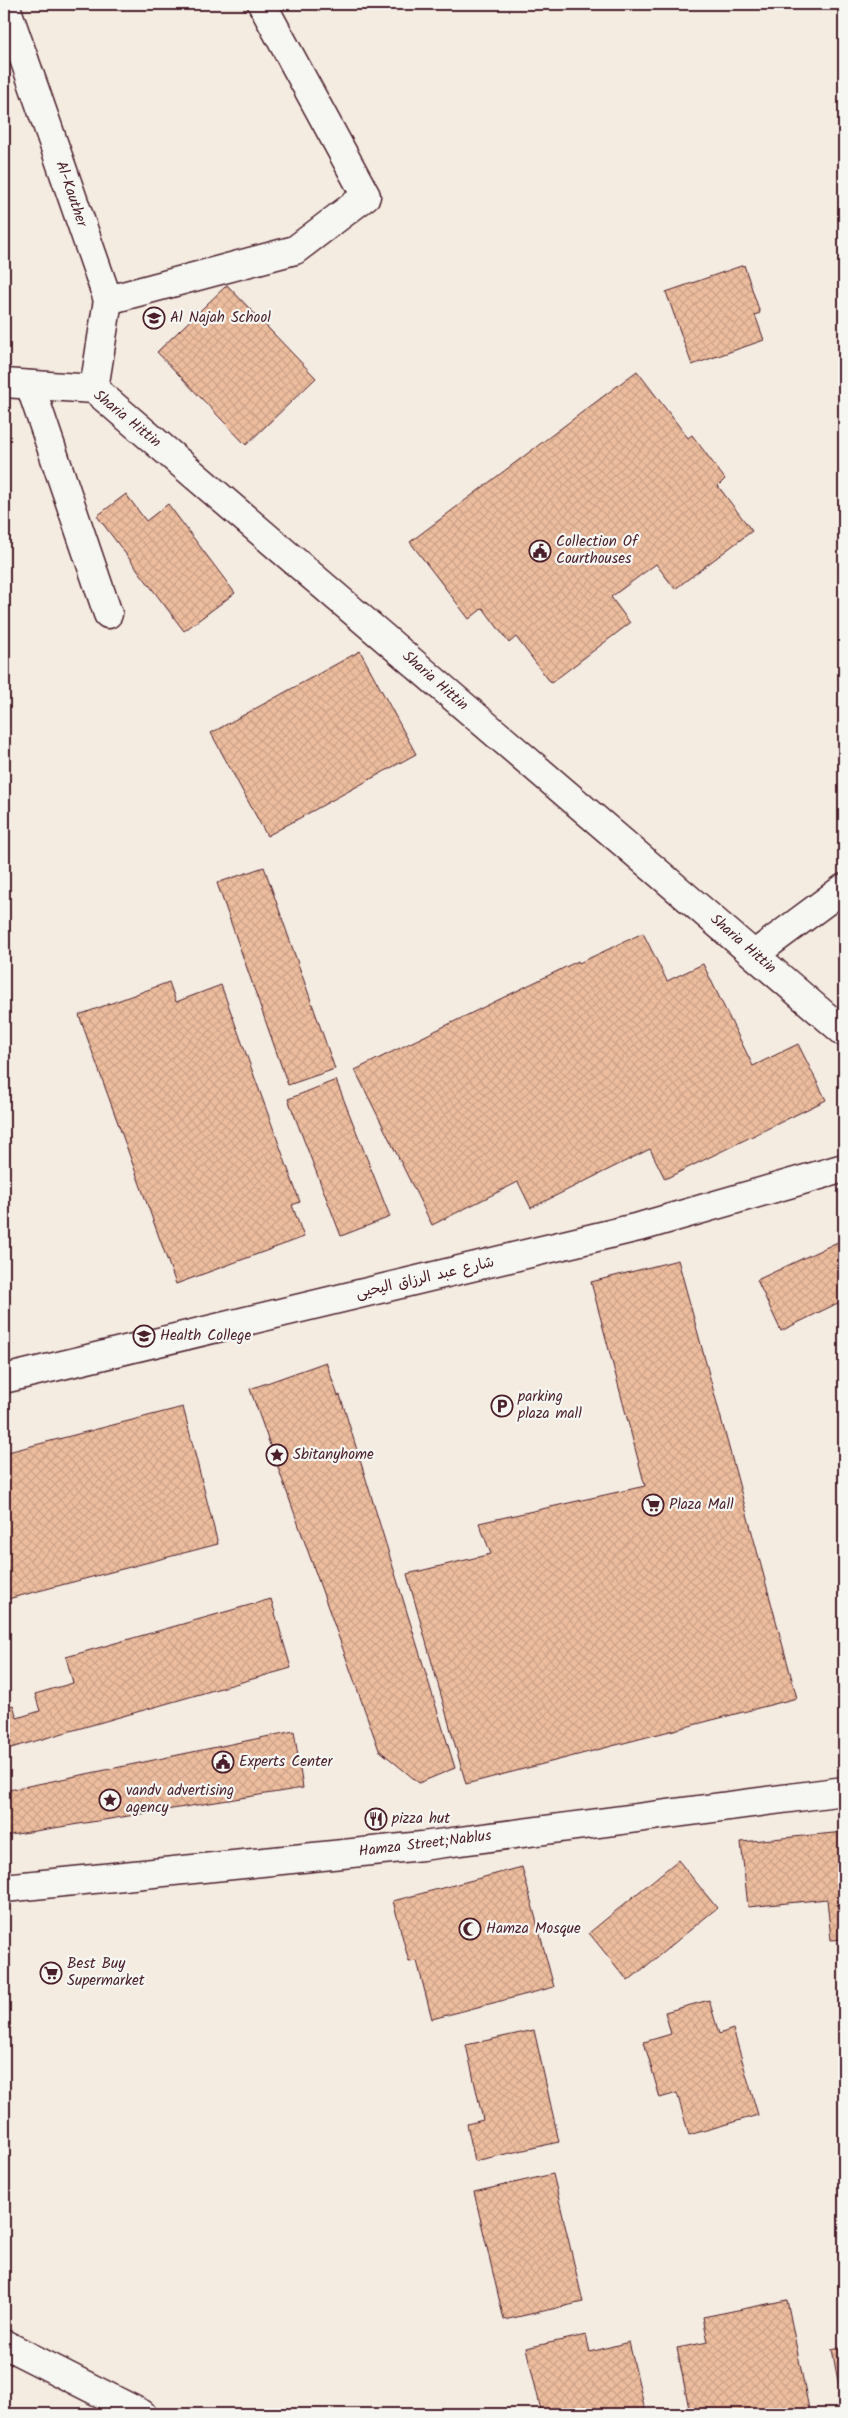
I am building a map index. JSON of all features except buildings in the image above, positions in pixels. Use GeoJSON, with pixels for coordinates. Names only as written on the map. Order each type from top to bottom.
{"type":"FeatureCollection","features":[{"type":"Feature","properties":{"kind":"street","name":"Al-Kauther"},"geometry":{"type":"LineString","coordinates":[[5,4],[108,300],[94,389]]}},
{"type":"Feature","properties":{"kind":"street"},"geometry":{"type":"LineString","coordinates":[[108,300],[295,250],[366,196],[262,4]]}},
{"type":"Feature","properties":{"kind":"street","name":"Sharia Hittin"},"geometry":{"type":"LineString","coordinates":[[4,383],[94,389],[844,1032]]}},
{"type":"Feature","properties":{"kind":"street"},"geometry":{"type":"LineString","coordinates":[[30,385],[108,614]]}},
{"type":"Feature","properties":{"kind":"street"},"geometry":{"type":"LineString","coordinates":[[755,954],[844,888]]}},
{"type":"Feature","properties":{"kind":"street","name":"شارع عبد الرزاق اليحيى"},"geometry":{"type":"LineString","coordinates":[[4,1379],[642,1226],[844,1168]]}},
{"type":"Feature","properties":{"kind":"street","name":"Hamza Street;Nablus"},"geometry":{"type":"LineString","coordinates":[[4,1888],[422,1846],[844,1791]]}},
{"type":"Feature","properties":{"kind":"street"},"geometry":{"type":"LineString","coordinates":[[4,2344],[142,2414]]}},
{"type":"Feature","properties":{"kind":"place","name":"Al Najah School"},"geometry":{"type":"Point","coordinates":[154,318]}},
{"type":"Feature","properties":{"kind":"place","name":"Collection Of Courthouses"},"geometry":{"type":"Point","coordinates":[540,551]}},
{"type":"Feature","properties":{"kind":"place","name":"Health College"},"geometry":{"type":"Point","coordinates":[144,1336]}},
{"type":"Feature","properties":{"kind":"place","name":"parking plaza mall"},"geometry":{"type":"Point","coordinates":[502,1406]}},
{"type":"Feature","properties":{"kind":"place","name":"Sbitanyhome"},"geometry":{"type":"Point","coordinates":[277,1455]}},
{"type":"Feature","properties":{"kind":"place","name":"Plaza Mall"},"geometry":{"type":"Point","coordinates":[653,1505]}},
{"type":"Feature","properties":{"kind":"place","name":"Experts Center"},"geometry":{"type":"Point","coordinates":[223,1762]}},
{"type":"Feature","properties":{"kind":"place","name":"vandv advertising agency"},"geometry":{"type":"Point","coordinates":[110,1800]}},
{"type":"Feature","properties":{"kind":"place","name":"pizza hut"},"geometry":{"type":"Point","coordinates":[376,1819]}},
{"type":"Feature","properties":{"kind":"place","name":"Hamza Mosque"},"geometry":{"type":"Point","coordinates":[470,1929]}},
{"type":"Feature","properties":{"kind":"place","name":"Best Buy Supermarket"},"geometry":{"type":"Point","coordinates":[51,1973]}}]}
